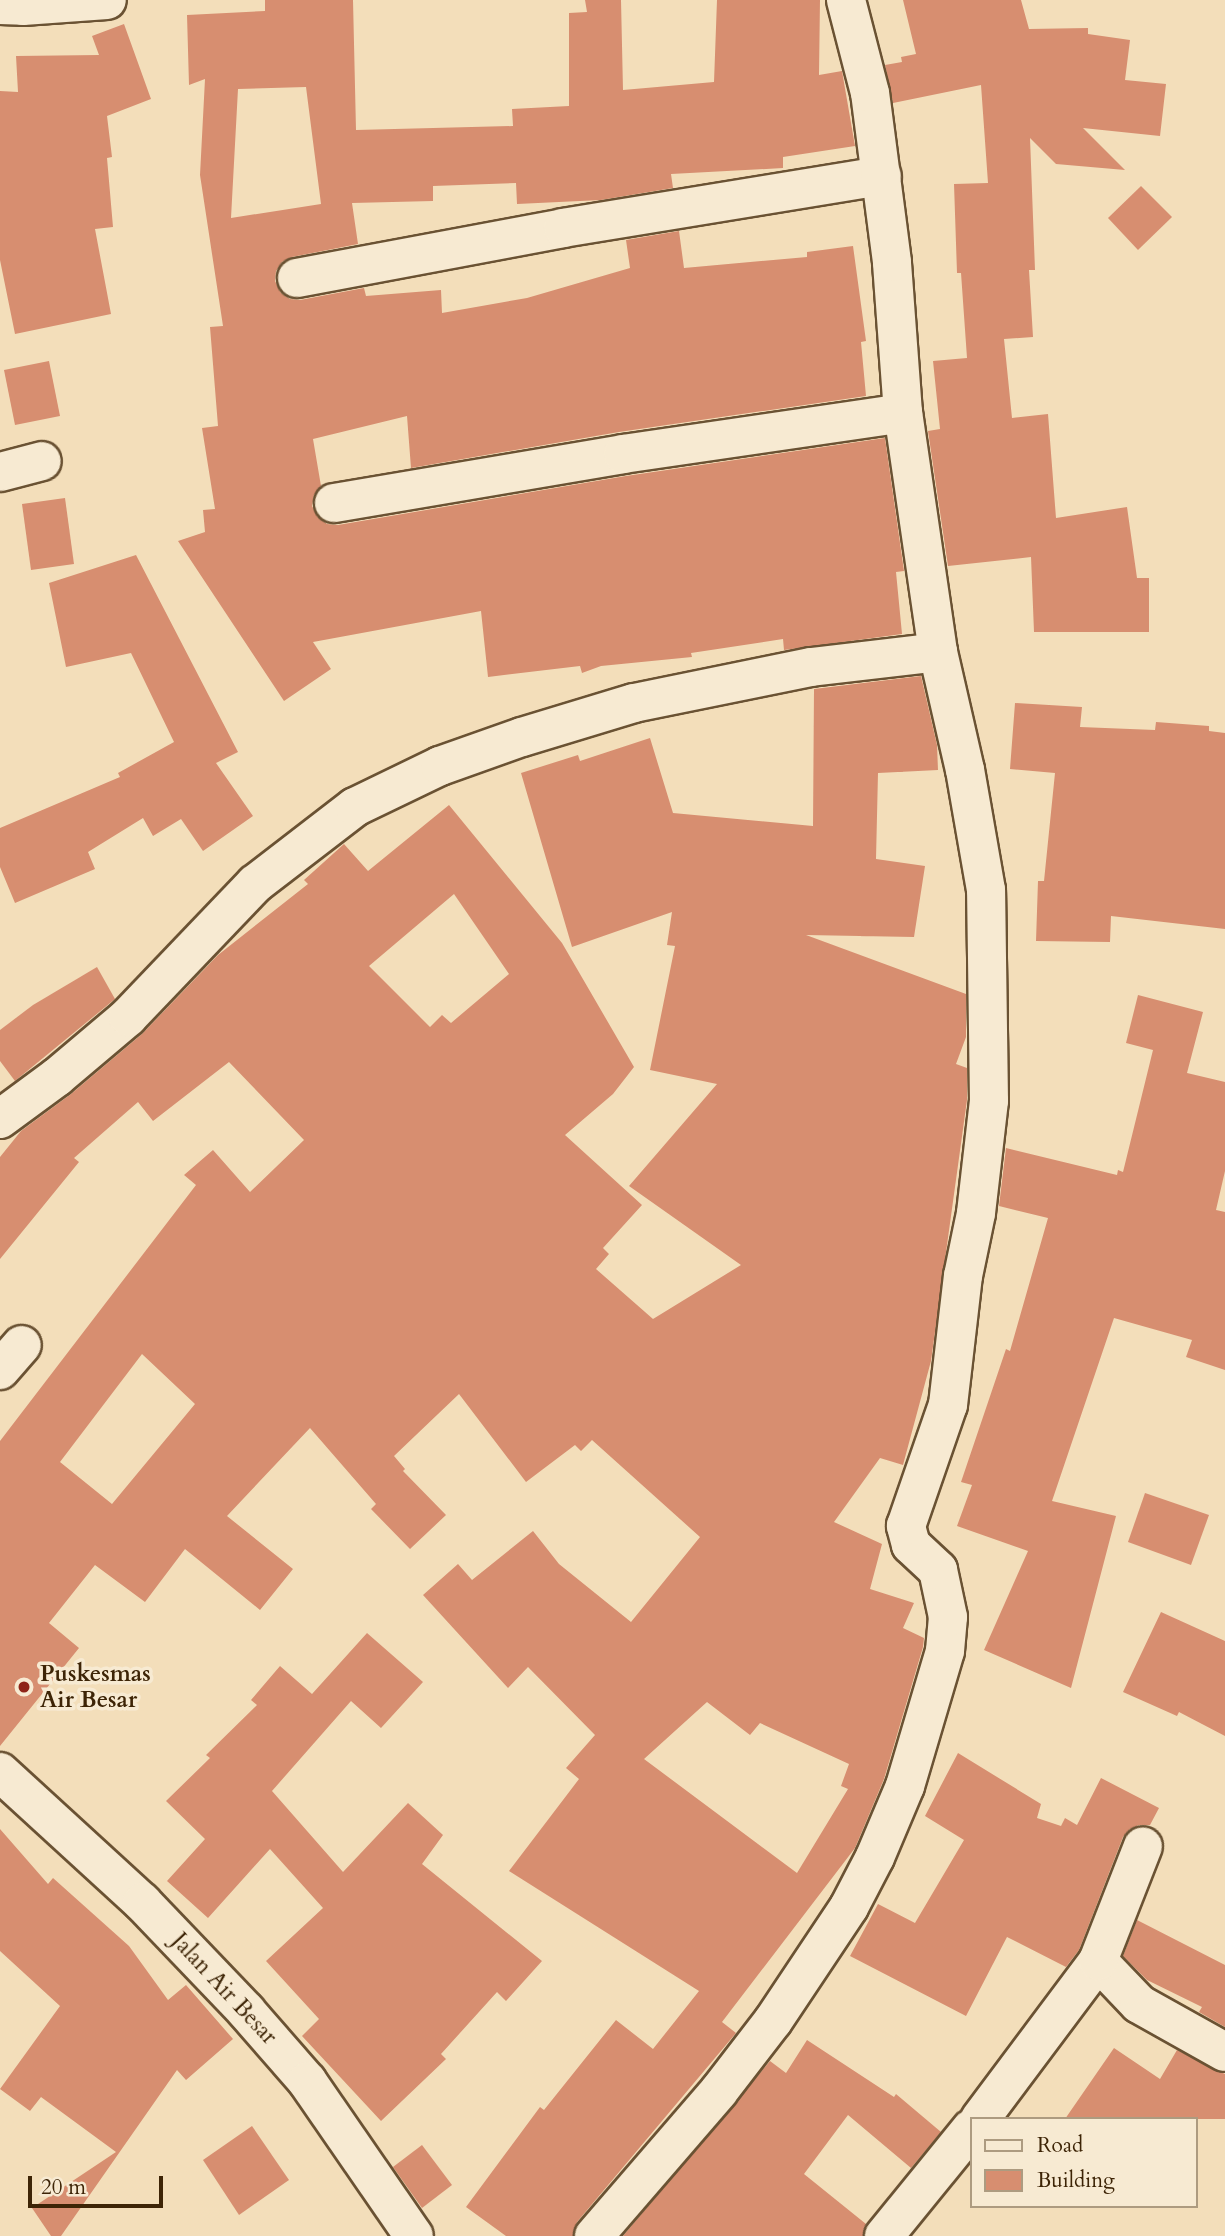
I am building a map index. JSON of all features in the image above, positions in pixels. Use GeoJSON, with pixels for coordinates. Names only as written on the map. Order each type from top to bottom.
{"type":"FeatureCollection","features":[{"type":"Feature","properties":{"kind":"street"},"geometry":{"type":"LineString","coordinates":[[0,5],[107,0]]}},
{"type":"Feature","properties":{"kind":"street"},"geometry":{"type":"LineString","coordinates":[[594,2236],[760,2039],[849,1907],[875,1857],[905,1787],[945,1651],[948,1617],[938,1570],[911,1545],[906,1526],[948,1405],[963,1276],[976,1213],[989,1101],[986,890],[965,770],[938,652],[903,413],[882,176],[870,93],[846,0]]}},
{"type":"Feature","properties":{"kind":"street"},"geometry":{"type":"LineString","coordinates":[[297,278],[550,230],[882,176]]}},
{"type":"Feature","properties":{"kind":"street"},"geometry":{"type":"LineString","coordinates":[[334,503],[623,454],[903,413]]}},
{"type":"Feature","properties":{"kind":"street"},"geometry":{"type":"LineString","coordinates":[[0,472],[42,461]]}},
{"type":"Feature","properties":{"kind":"street"},"geometry":{"type":"LineString","coordinates":[[0,1119],[57,1077],[128,1017],[256,884],[355,807],[440,766],[522,737],[634,704],[811,667],[938,652]]}},
{"type":"Feature","properties":{"kind":"street","name":"Jalan Air Besar"},"geometry":{"type":"LineString","coordinates":[[0,1772],[142,1902],[246,2011],[307,2081],[414,2236]]}},
{"type":"Feature","properties":{"kind":"street"},"geometry":{"type":"LineString","coordinates":[[981,2117],[1098,1961],[1143,1846]]}},
{"type":"Feature","properties":{"kind":"street"},"geometry":{"type":"LineString","coordinates":[[1098,1961],[1139,2004],[1225,2052]]}},
{"type":"Feature","properties":{"kind":"street"},"geometry":{"type":"LineString","coordinates":[[884,2236],[970,2130]]}},
{"type":"Feature","properties":{"kind":"building"},"geometry":{"type":"Polygon","coordinates":[[[265,0],[353,0],[356,130],[513,126],[512,109],[569,106],[569,13],[587,12],[585,0],[621,0],[623,90],[714,82],[717,0],[820,0],[819,75],[842,71],[855,146],[783,157],[783,168],[671,174],[673,188],[601,200],[517,204],[516,183],[433,186],[433,201],[352,203],[358,244],[292,257],[282,262],[276,271],[275,281],[281,293],[290,299],[300,300],[364,288],[366,296],[441,290],[442,313],[527,298],[630,268],[626,240],[679,231],[684,268],[807,257],[807,252],[853,246],[866,341],[861,342],[866,396],[619,432],[411,468],[407,416],[313,439],[321,486],[314,495],[312,506],[318,517],[327,524],[338,525],[626,476],[885,438],[904,571],[896,572],[902,634],[784,650],[783,639],[691,653],[692,657],[601,666],[582,673],[580,666],[488,677],[481,611],[313,642],[331,669],[284,701],[178,541],[205,532],[203,510],[215,509],[202,428],[218,426],[210,327],[223,326],[200,175],[205,79],[189,85],[187,15],[265,11],[265,0]],[[306,87],[238,89],[231,218],[321,204],[306,87]]]}},
{"type":"Feature","properties":{"kind":"building"},"geometry":{"type":"Polygon","coordinates":[[[903,0],[1021,0],[1029,29],[1088,28],[1088,34],[1130,40],[1125,80],[1166,84],[1160,136],[1083,128],[1125,170],[1056,164],[1030,138],[1035,270],[1029,270],[1033,337],[1004,339],[1012,418],[1048,414],[1056,518],[1127,507],[1137,578],[1149,578],[1149,632],[1034,632],[1031,557],[948,566],[928,431],[940,429],[933,361],[967,358],[961,273],[957,273],[954,184],[988,183],[981,85],[893,103],[885,65],[902,62],[901,57],[916,54],[903,0]]]}},
{"type":"Feature","properties":{"kind":"building"},"geometry":{"type":"Polygon","coordinates":[[[124,24],[151,99],[107,116],[112,157],[107,158],[113,227],[95,229],[111,314],[15,334],[0,260],[0,91],[18,92],[16,56],[99,55],[92,36],[124,24]]]}},
{"type":"Feature","properties":{"kind":"building"},"geometry":{"type":"Polygon","coordinates":[[[1141,186],[1172,217],[1138,250],[1108,218],[1141,186]]]}},
{"type":"Feature","properties":{"kind":"building"},"geometry":{"type":"Polygon","coordinates":[[[49,361],[60,416],[15,425],[4,370],[49,361]]]}},
{"type":"Feature","properties":{"kind":"building"},"geometry":{"type":"Polygon","coordinates":[[[65,498],[74,564],[31,570],[22,504],[65,498]]]}},
{"type":"Feature","properties":{"kind":"building"},"geometry":{"type":"Polygon","coordinates":[[[136,555],[238,752],[216,763],[253,816],[203,851],[181,819],[153,836],[143,818],[88,852],[95,869],[15,903],[0,867],[0,828],[120,777],[118,773],[174,742],[131,653],[66,667],[49,583],[136,555]]]}},
{"type":"Feature","properties":{"kind":"building"},"geometry":{"type":"Polygon","coordinates":[[[921,676],[937,745],[938,770],[878,773],[876,859],[925,866],[914,937],[806,935],[966,994],[966,1037],[956,1064],[967,1068],[967,1100],[931,1361],[903,1465],[880,1458],[834,1522],[882,1544],[870,1589],[914,1603],[903,1628],[924,1638],[923,1647],[884,1779],[855,1848],[722,2022],[736,2033],[577,2222],[573,2236],[506,2236],[466,2207],[540,2107],[544,2110],[616,2020],[653,2049],[699,1991],[509,1871],[579,1779],[566,1768],[595,1735],[528,1667],[508,1688],[423,1595],[458,1564],[472,1580],[533,1531],[559,1564],[631,1622],[700,1537],[592,1440],[581,1451],[575,1445],[526,1482],[459,1394],[394,1456],[405,1469],[403,1471],[446,1515],[410,1549],[371,1509],[376,1504],[310,1428],[227,1516],[293,1569],[260,1610],[185,1549],[145,1602],[95,1565],[49,1623],[79,1648],[0,1746],[0,1441],[196,1185],[184,1175],[213,1150],[250,1192],[304,1140],[229,1062],[153,1121],[138,1102],[74,1158],[79,1162],[0,1259],[0,1157],[21,1131],[71,1094],[142,1034],[218,955],[308,884],[304,880],[344,844],[368,871],[449,805],[562,943],[634,1067],[613,1094],[565,1135],[642,1205],[603,1248],[609,1254],[596,1269],[653,1319],[741,1265],[629,1186],[717,1084],[650,1070],[675,946],[667,945],[672,912],[572,947],[521,773],[578,755],[580,761],[650,738],[673,813],[813,826],[814,689],[921,676]],[[454,894],[369,966],[430,1027],[442,1015],[451,1023],[509,974],[454,894]],[[142,1354],[60,1462],[112,1504],[195,1404],[142,1354]],[[707,1702],[644,1759],[797,1873],[848,1789],[841,1786],[849,1764],[760,1723],[750,1735],[707,1702]]]}},
{"type":"Feature","properties":{"kind":"building"},"geometry":{"type":"Polygon","coordinates":[[[1015,703],[1082,707],[1080,727],[1155,730],[1156,722],[1209,726],[1209,731],[1225,733],[1225,929],[1111,916],[1110,942],[1036,941],[1038,881],[1044,881],[1055,773],[1010,769],[1015,703]]]}},
{"type":"Feature","properties":{"kind":"building"},"geometry":{"type":"Polygon","coordinates":[[[97,967],[115,999],[15,1081],[0,1061],[0,1030],[33,1005],[97,967]]]}},
{"type":"Feature","properties":{"kind":"building"},"geometry":{"type":"Polygon","coordinates":[[[1138,995],[1203,1012],[1187,1073],[1225,1082],[1225,1171],[1216,1210],[1225,1212],[1225,1370],[1186,1357],[1192,1340],[1114,1318],[1052,1501],[1116,1516],[1071,1688],[984,1650],[1028,1551],[957,1526],[972,1485],[961,1482],[1006,1349],[1010,1351],[1048,1218],[999,1206],[1006,1148],[1117,1175],[1118,1170],[1123,1172],[1153,1050],[1126,1043],[1138,995]]]}},
{"type":"Feature","properties":{"kind":"building"},"geometry":{"type":"Polygon","coordinates":[[[1145,1493],[1209,1515],[1191,1565],[1128,1542],[1145,1493]]]}},
{"type":"Feature","properties":{"kind":"building"},"geometry":{"type":"Polygon","coordinates":[[[1161,1612],[1225,1641],[1225,1736],[1179,1712],[1177,1716],[1123,1692],[1161,1612]]]}},
{"type":"Feature","properties":{"kind":"building"},"geometry":{"type":"Polygon","coordinates":[[[367,1633],[423,1682],[381,1728],[351,1701],[272,1791],[343,1872],[408,1803],[443,1835],[422,1864],[542,1961],[506,2001],[497,1992],[441,2054],[446,2059],[381,2121],[302,2036],[319,2019],[266,1961],[323,1908],[270,1849],[208,1918],[167,1881],[205,1839],[166,1801],[210,1758],[206,1755],[257,1705],[251,1700],[280,1666],[312,1694],[367,1633]]]}},
{"type":"Feature","properties":{"kind":"building"},"geometry":{"type":"Polygon","coordinates":[[[958,1753],[1041,1804],[1037,1818],[1061,1826],[1065,1818],[1077,1825],[1101,1778],[1159,1808],[1150,1825],[1139,1825],[1130,1829],[1123,1837],[1079,1950],[1066,1967],[1007,1937],[966,2016],[850,1956],[878,1904],[915,1923],[964,1840],[925,1816],[958,1753]]]}},
{"type":"Feature","properties":{"kind":"building"},"geometry":{"type":"Polygon","coordinates":[[[0,1829],[48,1884],[53,1878],[129,1946],[168,2000],[186,1985],[233,2039],[186,2080],[177,2070],[61,2236],[51,2236],[32,2208],[116,2152],[41,2097],[30,2111],[0,2089],[60,2006],[0,1951],[0,1829]]]}},
{"type":"Feature","properties":{"kind":"building"},"geometry":{"type":"Polygon","coordinates":[[[1137,1920],[1225,1965],[1225,2027],[1199,2012],[1202,2007],[1147,1980],[1123,1956],[1137,1920]]]}},
{"type":"Feature","properties":{"kind":"building"},"geometry":{"type":"Polygon","coordinates":[[[807,2040],[894,2097],[896,2094],[941,2132],[911,2168],[848,2115],[804,2174],[866,2224],[863,2236],[623,2236],[770,2061],[786,2073],[807,2040]]]}},
{"type":"Feature","properties":{"kind":"building"},"geometry":{"type":"Polygon","coordinates":[[[1114,2048],[1160,2079],[1177,2050],[1225,2074],[1225,2119],[1066,2117],[1114,2048]]]}},
{"type":"Feature","properties":{"kind":"building"},"geometry":{"type":"Polygon","coordinates":[[[252,2126],[289,2180],[239,2215],[203,2160],[252,2126]]]}},
{"type":"Feature","properties":{"kind":"building"},"geometry":{"type":"Polygon","coordinates":[[[422,2145],[452,2185],[422,2208],[393,2167],[422,2145]]]}},
{"type":"Feature","properties":{"kind":"place","name":"Puskesmas Air Besar"},"geometry":{"type":"Point","coordinates":[24,1687]}}]}
